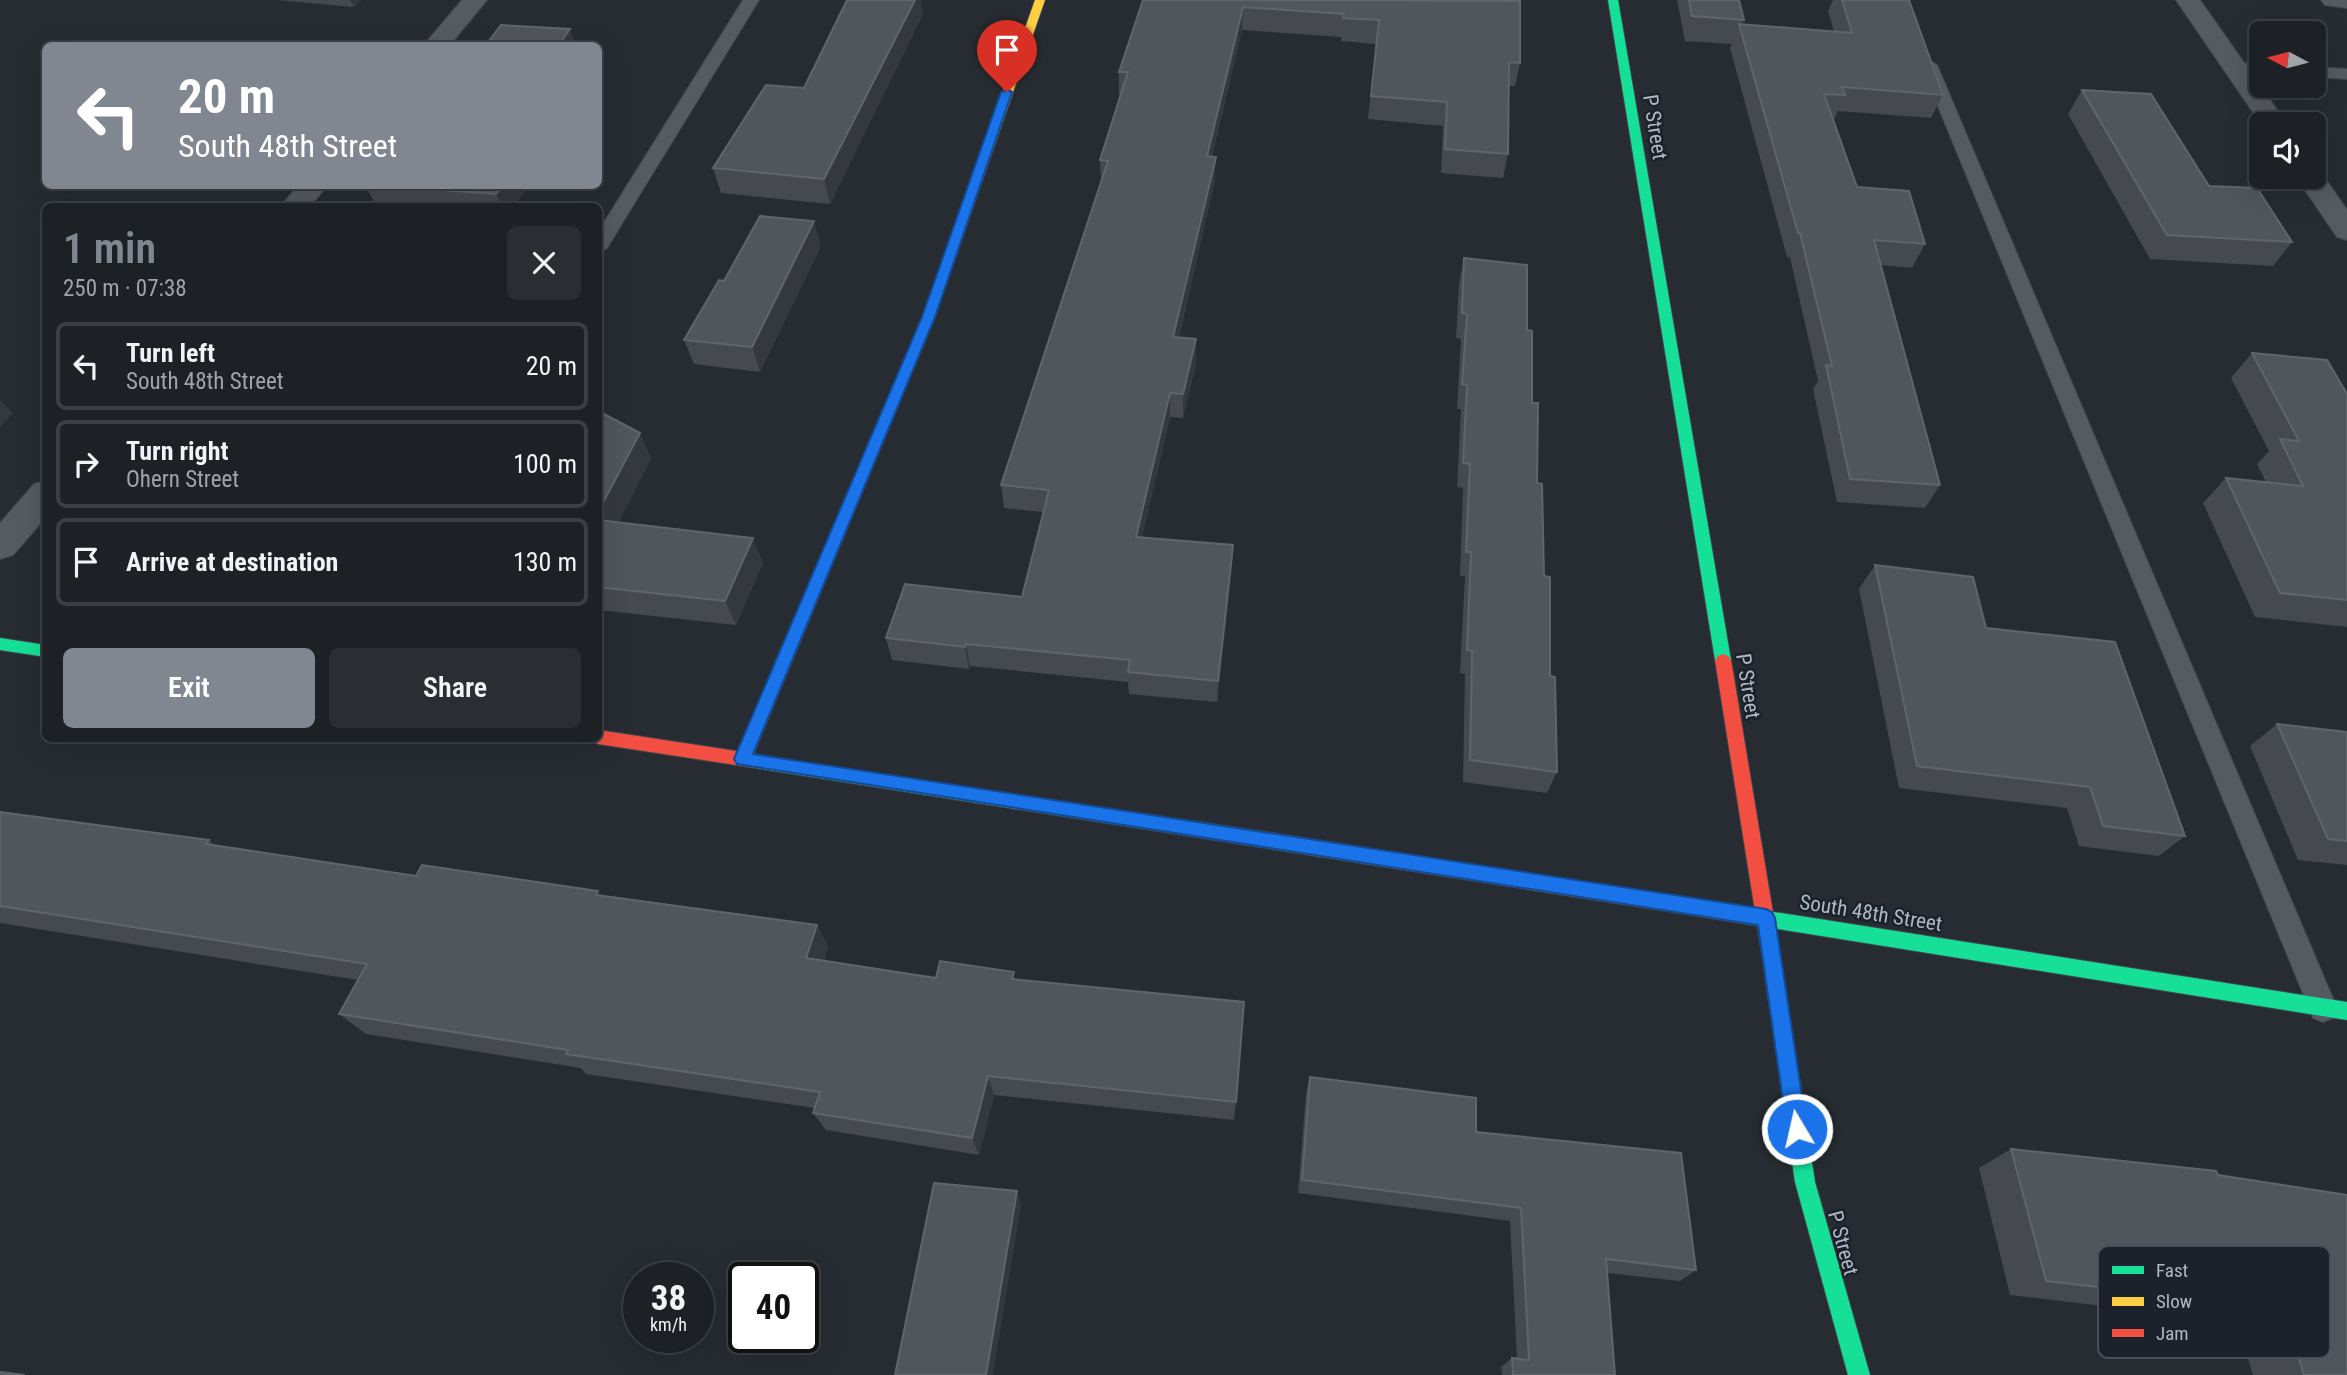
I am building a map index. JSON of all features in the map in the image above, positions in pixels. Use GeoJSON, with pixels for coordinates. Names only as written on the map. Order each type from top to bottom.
{"type":"FeatureCollection","features":[{"type":"Feature","properties":{"kind":"street"},"geometry":{"type":"LineString","coordinates":[[438,42],[475,0]]}},
{"type":"Feature","properties":{"kind":"street"},"geometry":{"type":"LineString","coordinates":[[743,759],[929,317],[1040,0]]}},
{"type":"Feature","properties":{"kind":"street","name":"P Street"},"geometry":{"type":"LineString","coordinates":[[1613,0],[1766,918],[1805,1182],[1859,1375]]}},
{"type":"Feature","properties":{"kind":"street"},"geometry":{"type":"LineString","coordinates":[[2188,0],[2266,112]]}},
{"type":"Feature","properties":{"kind":"street"},"geometry":{"type":"LineString","coordinates":[[2333,0],[2347,1]]}},
{"type":"Feature","properties":{"kind":"street"},"geometry":{"type":"LineString","coordinates":[[298,203],[310,189]]}},
{"type":"Feature","properties":{"kind":"street"},"geometry":{"type":"LineString","coordinates":[[2317,189],[2347,232]]}},
{"type":"Feature","properties":{"kind":"street"},"geometry":{"type":"LineString","coordinates":[[0,545],[42,498]]}},
{"type":"Feature","properties":{"kind":"street"},"geometry":{"type":"LineString","coordinates":[[0,644],[42,650]]}},
{"type":"Feature","properties":{"kind":"street","name":"South 48th Street"},"geometry":{"type":"LineString","coordinates":[[602,738],[1766,918],[2347,1012]]}},
{"type":"Feature","properties":{"kind":"lane"},"geometry":{"type":"LineString","coordinates":[[602,242],[751,0]]}},
{"type":"Feature","properties":{"kind":"lane"},"geometry":{"type":"LineString","coordinates":[[1923,51],[2323,1007]]}},
{"type":"Feature","properties":{"kind":"lane"},"geometry":{"type":"LineString","coordinates":[[2235,68],[2249,69]]}},
{"type":"Feature","properties":{"kind":"lane"},"geometry":{"type":"LineString","coordinates":[[2326,73],[2347,74]]}},
{"type":"Feature","properties":{"kind":"building"},"geometry":{"type":"Polygon","coordinates":[[[847,0],[915,0],[824,179],[713,168],[766,85],[804,88],[847,0]]]}},
{"type":"Feature","properties":{"kind":"building"},"geometry":{"type":"Polygon","coordinates":[[[1143,0],[1520,1],[1520,63],[1509,62],[1508,154],[1445,149],[1447,102],[1371,96],[1379,20],[1343,18],[1344,14],[1243,7],[1207,156],[1216,157],[1173,337],[1196,339],[1183,394],[1170,393],[1136,537],[1233,545],[1218,681],[1128,672],[1130,660],[886,638],[905,584],[1022,597],[1049,490],[1001,485],[1108,161],[1100,160],[1128,72],[1119,72],[1143,0]]]}},
{"type":"Feature","properties":{"kind":"building"},"geometry":{"type":"Polygon","coordinates":[[[1689,0],[1739,0],[1744,20],[1692,16],[1689,0]]]}},
{"type":"Feature","properties":{"kind":"building"},"geometry":{"type":"Polygon","coordinates":[[[1842,0],[1909,0],[1943,95],[1842,87],[1845,95],[1824,94],[1857,187],[1909,191],[1925,244],[1874,240],[1940,485],[1850,479],[1826,365],[1832,366],[1800,233],[1739,24],[1852,33],[1842,0]]]}},
{"type":"Feature","properties":{"kind":"building"},"geometry":{"type":"Polygon","coordinates":[[[501,25],[570,29],[561,42],[488,42],[501,25]]]}},
{"type":"Feature","properties":{"kind":"building"},"geometry":{"type":"Polygon","coordinates":[[[2082,90],[2151,94],[2209,186],[2258,189],[2292,242],[2167,235],[2082,90]]]}},
{"type":"Feature","properties":{"kind":"building"},"geometry":{"type":"Polygon","coordinates":[[[428,189],[500,189],[496,194],[428,189]]]}},
{"type":"Feature","properties":{"kind":"building"},"geometry":{"type":"Polygon","coordinates":[[[760,216],[814,221],[752,347],[684,340],[719,280],[724,281],[760,216]]]}},
{"type":"Feature","properties":{"kind":"building"},"geometry":{"type":"Polygon","coordinates":[[[1464,258],[1527,265],[1527,330],[1532,331],[1532,403],[1538,403],[1537,483],[1542,484],[1544,576],[1550,577],[1550,676],[1555,677],[1557,772],[1470,760],[1472,651],[1467,650],[1471,552],[1466,552],[1470,464],[1463,463],[1467,385],[1462,384],[1467,314],[1462,313],[1464,258]]]}},
{"type":"Feature","properties":{"kind":"building"},"geometry":{"type":"Polygon","coordinates":[[[2252,353],[2327,360],[2347,394],[2347,600],[2280,593],[2226,478],[2303,486],[2280,439],[2299,441],[2252,353]]]}},
{"type":"Feature","properties":{"kind":"building"},"geometry":{"type":"Polygon","coordinates":[[[604,414],[640,433],[602,504],[604,414]]]}},
{"type":"Feature","properties":{"kind":"building"},"geometry":{"type":"Polygon","coordinates":[[[602,520],[753,538],[725,601],[602,587],[602,520]]]}},
{"type":"Feature","properties":{"kind":"building"},"geometry":{"type":"Polygon","coordinates":[[[1875,565],[1973,577],[1986,628],[2115,642],[2185,836],[2103,826],[2090,787],[1917,766],[1875,565]]]}},
{"type":"Feature","properties":{"kind":"building"},"geometry":{"type":"Polygon","coordinates":[[[2277,724],[2347,732],[2347,841],[2328,839],[2277,724]]]}},
{"type":"Feature","properties":{"kind":"building"},"geometry":{"type":"Polygon","coordinates":[[[0,812],[209,840],[206,844],[416,876],[422,865],[598,891],[596,895],[817,925],[806,958],[936,978],[940,961],[1014,972],[1012,979],[1244,1002],[1236,1102],[988,1076],[972,1138],[813,1113],[820,1092],[566,1054],[568,1050],[339,1014],[367,964],[0,906],[0,812]]]}},
{"type":"Feature","properties":{"kind":"building"},"geometry":{"type":"Polygon","coordinates":[[[1310,1077],[1476,1098],[1476,1132],[1681,1153],[1696,1270],[1606,1259],[1615,1375],[1513,1375],[1512,1358],[1529,1360],[1521,1208],[1302,1180],[1310,1077]]]}},
{"type":"Feature","properties":{"kind":"building"},"geometry":{"type":"Polygon","coordinates":[[[2011,1149],[2216,1171],[2218,1175],[2347,1195],[2347,1375],[2304,1375],[2299,1358],[2330,1358],[2330,1246],[2098,1246],[2098,1287],[2046,1281],[2011,1149]]]}},
{"type":"Feature","properties":{"kind":"building"},"geometry":{"type":"Polygon","coordinates":[[[934,1183],[1017,1191],[986,1375],[895,1375],[934,1183]]]}},
{"type":"Feature","properties":{"kind":"building"},"geometry":{"type":"Polygon","coordinates":[[[0,1372],[25,1375],[0,1375],[0,1372]]]}},
{"type":"Feature","properties":{"kind":"traffic: fast"},"geometry":{"type":"LineString","coordinates":[[1613,0],[1723,660]]}},
{"type":"Feature","properties":{"kind":"traffic: fast"},"geometry":{"type":"LineString","coordinates":[[743,759],[929,317],[943,276]]}},
{"type":"Feature","properties":{"kind":"traffic: fast"},"geometry":{"type":"LineString","coordinates":[[0,644],[42,650]]}},
{"type":"Feature","properties":{"kind":"traffic: fast"},"geometry":{"type":"LineString","coordinates":[[756,761],[1272,841]]}},
{"type":"Feature","properties":{"kind":"traffic: fast"},"geometry":{"type":"LineString","coordinates":[[1647,900],[2347,1011]]}},
{"type":"Feature","properties":{"kind":"traffic: fast"},"geometry":{"type":"LineString","coordinates":[[1772,961],[1805,1182],[1859,1375]]}},
{"type":"Feature","properties":{"kind":"traffic: slow"},"geometry":{"type":"LineString","coordinates":[[943,276],[1040,0]]}},
{"type":"Feature","properties":{"kind":"traffic: slow"},"geometry":{"type":"LineString","coordinates":[[1272,841],[1647,900]]}},
{"type":"Feature","properties":{"kind":"traffic: jam"},"geometry":{"type":"LineString","coordinates":[[1723,660],[1772,961]]}},
{"type":"Feature","properties":{"kind":"traffic: jam"},"geometry":{"type":"LineString","coordinates":[[602,738],[756,761]]}},
{"type":"Feature","properties":{"kind":"route"},"geometry":{"type":"LineString","coordinates":[[1007,92],[929,317],[743,759],[1766,918],[1797,1129]]}}]}
